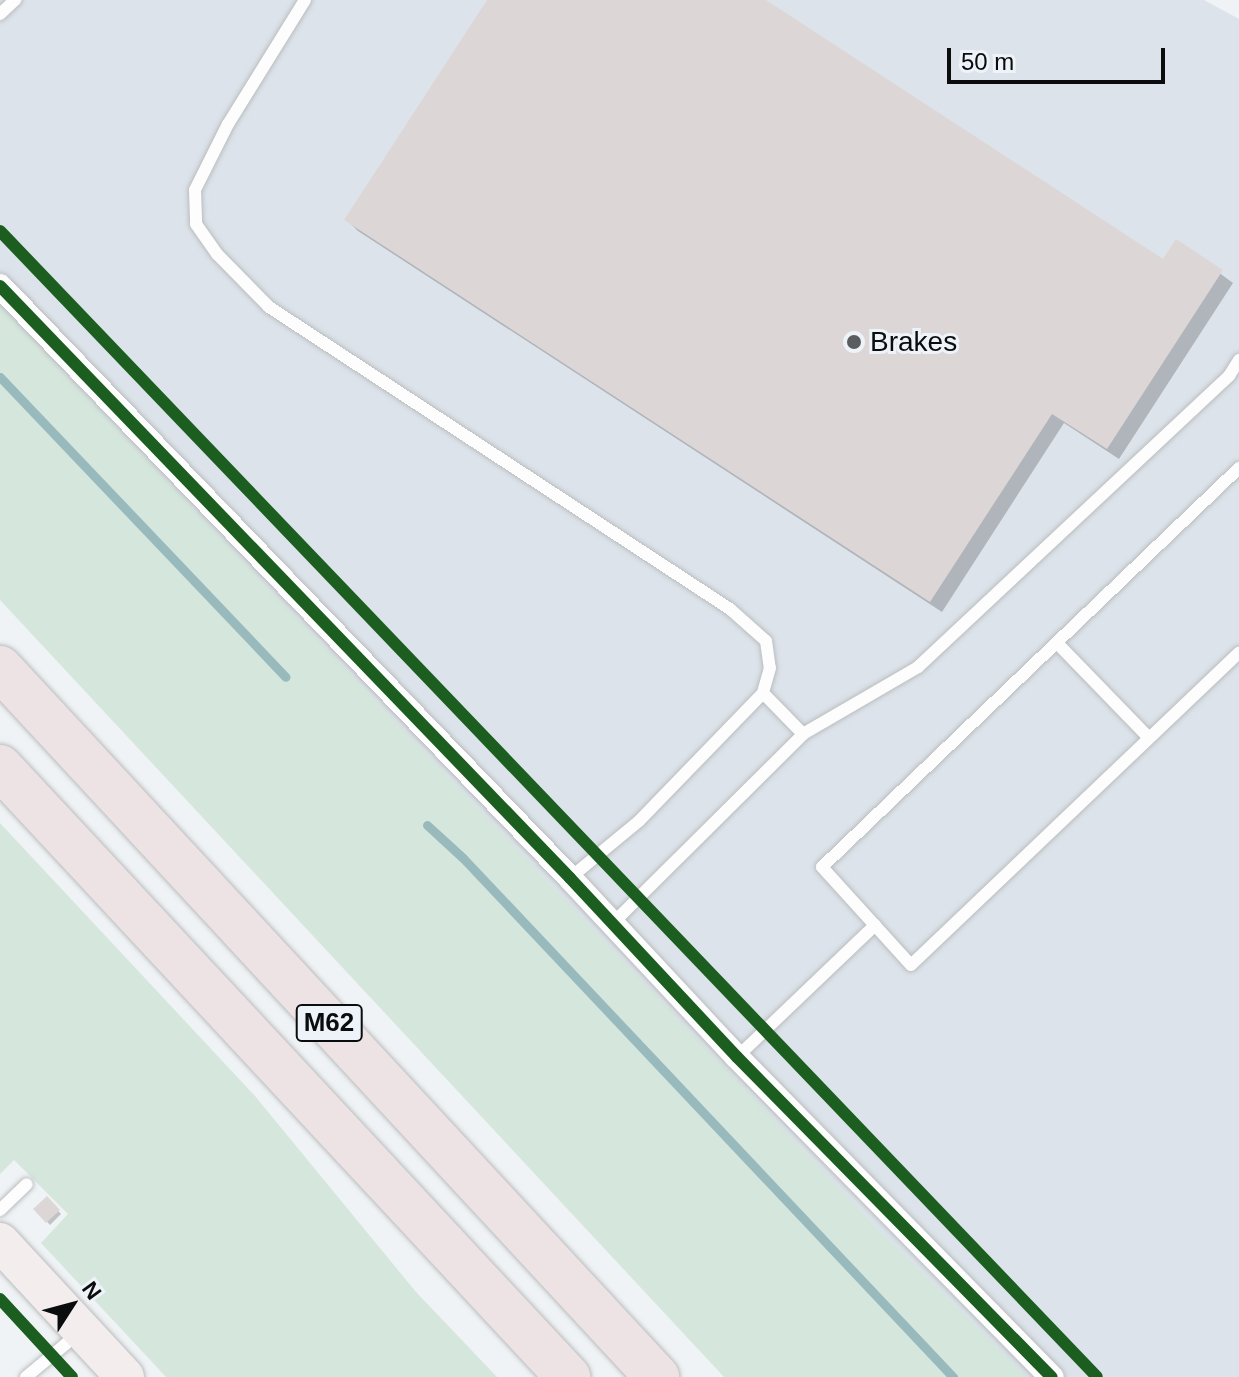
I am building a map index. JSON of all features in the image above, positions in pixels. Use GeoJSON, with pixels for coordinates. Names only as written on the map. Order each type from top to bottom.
{"type":"FeatureCollection","features":[{"type":"Feature","properties":{"kind":"highway","name":"M62"},"geometry":{"type":"LineString","coordinates":[[0,668],[657,1377]]}},
{"type":"Feature","properties":{"kind":"highway","name":"M62"},"geometry":{"type":"LineString","coordinates":[[0,767],[568,1377]]}},
{"type":"Feature","properties":{"kind":"main road"},"geometry":{"type":"LineString","coordinates":[[0,1242],[125,1377]]}},
{"type":"Feature","properties":{"kind":"street"},"geometry":{"type":"LineString","coordinates":[[0,286],[570,878],[737,1057],[1052,1377]]}},
{"type":"Feature","properties":{"kind":"lane"},"geometry":{"type":"LineString","coordinates":[[0,14],[15,0]]}},
{"type":"Feature","properties":{"kind":"lane"},"geometry":{"type":"LineString","coordinates":[[305,0],[228,124],[195,190],[196,224],[217,254],[269,307],[730,609],[766,641],[770,668],[763,693],[639,821],[570,878]]}},
{"type":"Feature","properties":{"kind":"lane"},"geometry":{"type":"LineString","coordinates":[[613,923],[803,734],[918,667],[1229,376],[1239,360]]}},
{"type":"Feature","properties":{"kind":"lane"},"geometry":{"type":"LineString","coordinates":[[1239,468],[822,867],[911,965],[1239,653]]}},
{"type":"Feature","properties":{"kind":"lane"},"geometry":{"type":"LineString","coordinates":[[1057,643],[1149,738]]}},
{"type":"Feature","properties":{"kind":"lane"},"geometry":{"type":"LineString","coordinates":[[763,693],[803,734]]}},
{"type":"Feature","properties":{"kind":"lane"},"geometry":{"type":"LineString","coordinates":[[737,1057],[875,925]]}},
{"type":"Feature","properties":{"kind":"lane"},"geometry":{"type":"LineString","coordinates":[[0,1210],[27,1184]]}},
{"type":"Feature","properties":{"kind":"lane"},"geometry":{"type":"LineString","coordinates":[[26,1377],[82,1331]]}},
{"type":"Feature","properties":{"kind":"shaded area"},"geometry":{"type":"Polygon","coordinates":[[[0,0],[1204,0],[1239,19],[1239,1377],[866,1377],[0,510],[0,0]]]}},
{"type":"Feature","properties":{"kind":"shaded area"},"geometry":{"type":"Polygon","coordinates":[[[0,305],[882,1233],[1028,1377],[724,1377],[0,600],[0,305]]]}},
{"type":"Feature","properties":{"kind":"shaded area"},"geometry":{"type":"Polygon","coordinates":[[[0,823],[255,1096],[416,1292],[497,1377],[166,1377],[41,1243],[68,1214],[14,1160],[0,1174],[0,823]]]}},
{"type":"Feature","properties":{"kind":"building","name":"Brakes"},"geometry":{"type":"Polygon","coordinates":[[[487,0],[766,0],[1163,259],[1176,239],[1223,270],[1107,449],[1052,414],[930,602],[344,220],[487,0]]]}},
{"type":"Feature","properties":{"kind":"building"},"geometry":{"type":"Polygon","coordinates":[[[47,1196],[60,1210],[46,1223],[33,1209],[47,1196]]]}},
{"type":"Feature","properties":{"kind":"waterway"},"geometry":{"type":"LineString","coordinates":[[0,377],[286,677]]}},
{"type":"Feature","properties":{"kind":"waterway"},"geometry":{"type":"LineString","coordinates":[[427,825],[463,858],[953,1377]]}},
{"type":"Feature","properties":{"kind":"cycle path"},"geometry":{"type":"LineString","coordinates":[[0,231],[1097,1377]]}},
{"type":"Feature","properties":{"kind":"cycle path"},"geometry":{"type":"LineString","coordinates":[[0,286],[570,878],[737,1057],[1052,1377]]}},
{"type":"Feature","properties":{"kind":"cycle path"},"geometry":{"type":"LineString","coordinates":[[0,1299],[72,1377]]}},
{"type":"Feature","properties":{"kind":"place","name":"Brakes"},"geometry":{"type":"Point","coordinates":[854,342]}}]}
